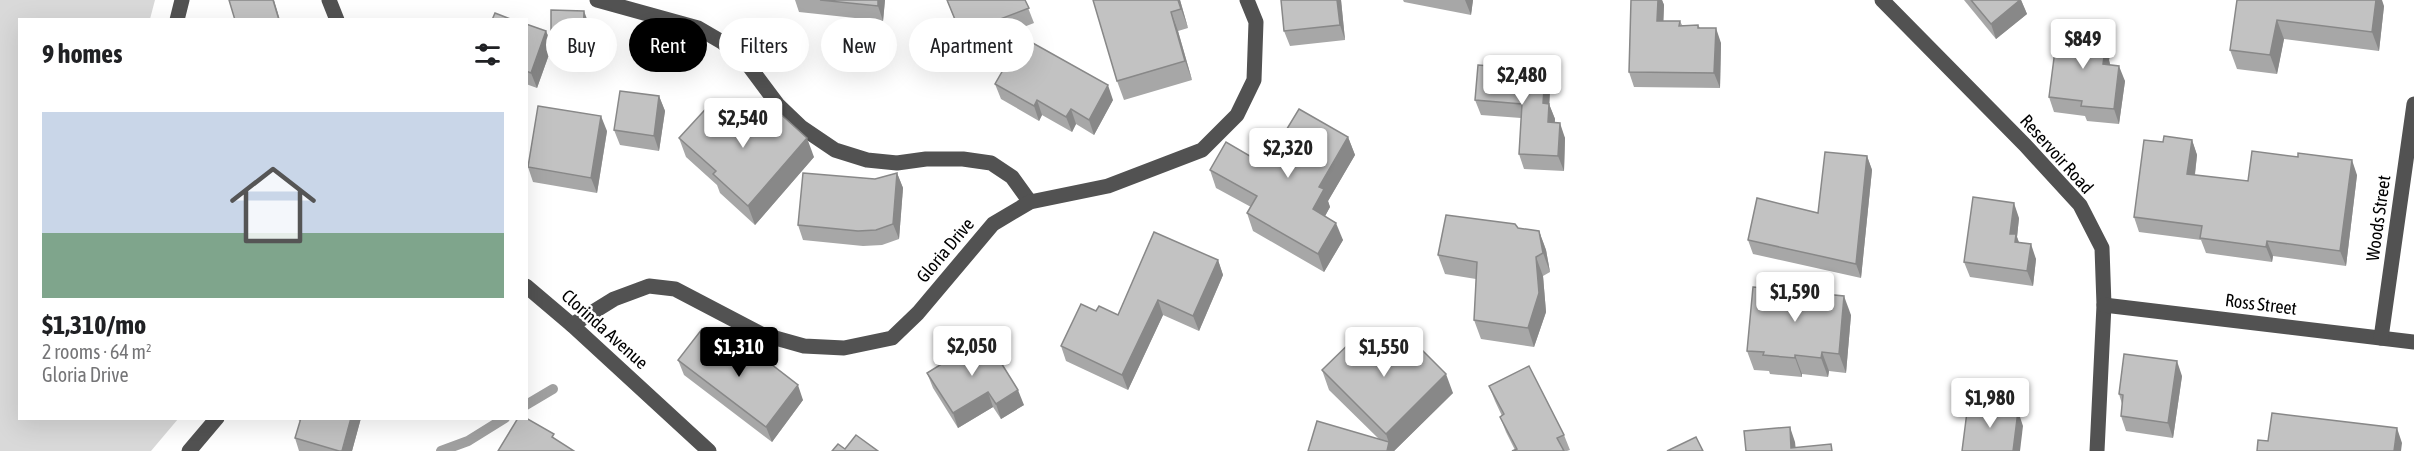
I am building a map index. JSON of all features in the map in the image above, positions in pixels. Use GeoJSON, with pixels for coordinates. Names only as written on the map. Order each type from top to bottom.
{"type":"FeatureCollection","features":[{"type":"Feature","properties":{"kind":"street"},"geometry":{"type":"LineString","coordinates":[[178,18],[182,0]]}},
{"type":"Feature","properties":{"kind":"street"},"geometry":{"type":"LineString","coordinates":[[329,0],[336,18]]}},
{"type":"Feature","properties":{"kind":"street"},"geometry":{"type":"LineString","coordinates":[[597,0],[698,28],[722,42],[746,62],[778,105],[801,127],[835,150],[867,160],[897,163],[926,159],[963,159],[990,163],[1012,177],[1030,202]]}},
{"type":"Feature","properties":{"kind":"street","name":"Gloria Drive"},"geometry":{"type":"LineString","coordinates":[[572,325],[614,299],[649,286],[675,289],[761,334],[804,346],[844,348],[892,338],[918,313],[993,224],[1030,202],[1108,186],[1202,150],[1237,115],[1254,80],[1256,22],[1246,0]]}},
{"type":"Feature","properties":{"kind":"street","name":"Reservoir Road"},"geometry":{"type":"LineString","coordinates":[[1882,0],[2025,145],[2080,205],[2102,248],[2104,305],[2097,451]]}},
{"type":"Feature","properties":{"kind":"street","name":"Woods Street"},"geometry":{"type":"LineString","coordinates":[[2381,338],[2414,104]]}},
{"type":"Feature","properties":{"kind":"street","name":"Clorinda Avenue"},"geometry":{"type":"LineString","coordinates":[[528,288],[709,451]]}},
{"type":"Feature","properties":{"kind":"street","name":"Ross Street"},"geometry":{"type":"LineString","coordinates":[[2104,305],[2414,342]]}},
{"type":"Feature","properties":{"kind":"street"},"geometry":{"type":"LineString","coordinates":[[189,451],[216,420]]}},
{"type":"Feature","properties":{"kind":"shaded area"},"geometry":{"type":"Polygon","coordinates":[[[0,0],[155,0],[150,18],[18,18],[18,420],[177,420],[151,451],[0,451],[0,0]]]}},
{"type":"Feature","properties":{"kind":"building"},"geometry":{"type":"Polygon","coordinates":[[[229,0],[273,0],[278,18],[234,18],[229,0]]]}},
{"type":"Feature","properties":{"kind":"building"},"geometry":{"type":"Polygon","coordinates":[[[820,0],[878,0],[878,6],[820,0]]]}},
{"type":"Feature","properties":{"kind":"building"},"geometry":{"type":"Polygon","coordinates":[[[947,0],[1025,0],[1029,8],[1003,18],[954,18],[947,0]]]}},
{"type":"Feature","properties":{"kind":"building"},"geometry":{"type":"Polygon","coordinates":[[[1093,0],[1178,0],[1181,9],[1171,12],[1185,61],[1117,81],[1093,0]]]}},
{"type":"Feature","properties":{"kind":"building"},"geometry":{"type":"Polygon","coordinates":[[[1281,0],[1337,0],[1340,25],[1284,31],[1281,0]]]}},
{"type":"Feature","properties":{"kind":"building"},"geometry":{"type":"Polygon","coordinates":[[[1631,0],[1658,0],[1657,21],[1680,21],[1679,26],[1698,25],[1698,28],[1716,28],[1714,73],[1629,72],[1631,0]]]}},
{"type":"Feature","properties":{"kind":"building"},"geometry":{"type":"Polygon","coordinates":[[[1971,0],[2020,0],[1991,24],[1971,0]]]}},
{"type":"Feature","properties":{"kind":"building"},"geometry":{"type":"Polygon","coordinates":[[[2237,0],[2376,0],[2372,32],[2277,20],[2270,55],[2230,50],[2237,0]]]}},
{"type":"Feature","properties":{"kind":"building"},"geometry":{"type":"Polygon","coordinates":[[[551,10],[584,11],[584,18],[551,18],[551,10]]]}},
{"type":"Feature","properties":{"kind":"building"},"geometry":{"type":"Polygon","coordinates":[[[495,13],[508,18],[493,18],[495,13]]]}},
{"type":"Feature","properties":{"kind":"building"},"geometry":{"type":"Polygon","coordinates":[[[528,25],[546,31],[531,73],[528,72],[528,25]]]}},
{"type":"Feature","properties":{"kind":"building"},"geometry":{"type":"Polygon","coordinates":[[[2058,27],[2105,34],[2103,64],[2119,66],[2114,109],[2081,106],[2082,101],[2049,97],[2058,27]]]}},
{"type":"Feature","properties":{"kind":"building"},"geometry":{"type":"Polygon","coordinates":[[[1034,44],[1108,85],[1089,120],[1071,109],[1066,117],[1037,100],[1034,106],[995,84],[1002,72],[1034,72],[1034,44]]]}},
{"type":"Feature","properties":{"kind":"building"},"geometry":{"type":"Polygon","coordinates":[[[1478,65],[1512,68],[1512,72],[1545,75],[1543,103],[1549,104],[1548,122],[1560,123],[1558,156],[1519,154],[1522,104],[1475,100],[1478,65]]]}},
{"type":"Feature","properties":{"kind":"building"},"geometry":{"type":"Polygon","coordinates":[[[620,91],[659,96],[654,136],[614,130],[620,91]]]}},
{"type":"Feature","properties":{"kind":"building"},"geometry":{"type":"Polygon","coordinates":[[[713,101],[751,136],[775,109],[807,138],[748,206],[713,174],[716,171],[679,138],[713,101]]]}},
{"type":"Feature","properties":{"kind":"building"},"geometry":{"type":"Polygon","coordinates":[[[538,106],[601,116],[591,178],[528,167],[538,106]]]}},
{"type":"Feature","properties":{"kind":"building"},"geometry":{"type":"Polygon","coordinates":[[[1299,109],[1348,137],[1319,187],[1324,189],[1313,209],[1336,223],[1318,254],[1247,213],[1257,196],[1210,170],[1226,142],[1260,162],[1274,139],[1279,142],[1299,109]]]}},
{"type":"Feature","properties":{"kind":"building"},"geometry":{"type":"Polygon","coordinates":[[[2164,136],[2192,140],[2187,174],[2248,181],[2252,151],[2298,157],[2298,153],[2352,160],[2340,251],[2267,241],[2266,247],[2200,238],[2202,226],[2134,217],[2144,140],[2163,142],[2164,136]]]}},
{"type":"Feature","properties":{"kind":"building"},"geometry":{"type":"Polygon","coordinates":[[[1825,152],[1867,156],[1856,264],[1748,240],[1757,198],[1818,213],[1825,152]]]}},
{"type":"Feature","properties":{"kind":"building"},"geometry":{"type":"Polygon","coordinates":[[[803,173],[875,179],[897,173],[893,224],[876,230],[858,231],[798,225],[803,173]]]}},
{"type":"Feature","properties":{"kind":"building"},"geometry":{"type":"Polygon","coordinates":[[[1973,197],[2014,203],[2010,234],[2016,234],[2015,242],[2031,244],[2027,271],[1964,262],[1973,197]]]}},
{"type":"Feature","properties":{"kind":"building"},"geometry":{"type":"Polygon","coordinates":[[[1446,215],[1515,224],[1518,228],[1539,231],[1543,253],[1536,257],[1539,293],[1528,328],[1474,320],[1477,262],[1438,255],[1446,215]]]}},
{"type":"Feature","properties":{"kind":"building"},"geometry":{"type":"Polygon","coordinates":[[[1154,232],[1218,260],[1193,316],[1158,300],[1122,375],[1061,346],[1081,304],[1096,311],[1099,306],[1118,315],[1154,232]]]}},
{"type":"Feature","properties":{"kind":"building"},"geometry":{"type":"Polygon","coordinates":[[[1753,287],[1844,296],[1839,354],[1822,352],[1821,358],[1795,355],[1795,358],[1747,351],[1753,287]]]}},
{"type":"Feature","properties":{"kind":"building"},"geometry":{"type":"Polygon","coordinates":[[[702,329],[744,361],[762,357],[798,385],[766,427],[678,360],[702,329]]]}},
{"type":"Feature","properties":{"kind":"building"},"geometry":{"type":"Polygon","coordinates":[[[1359,334],[1378,352],[1394,337],[1399,342],[1407,335],[1446,374],[1386,434],[1322,370],[1359,334]]]}},
{"type":"Feature","properties":{"kind":"building"},"geometry":{"type":"Polygon","coordinates":[[[985,337],[1018,390],[996,404],[988,392],[953,413],[927,373],[985,337]]]}},
{"type":"Feature","properties":{"kind":"building"},"geometry":{"type":"Polygon","coordinates":[[[2124,354],[2177,361],[2168,423],[2121,416],[2123,395],[2119,394],[2124,354]]]}},
{"type":"Feature","properties":{"kind":"building"},"geometry":{"type":"Polygon","coordinates":[[[1529,366],[1564,435],[1557,438],[1564,451],[1512,451],[1517,449],[1500,417],[1504,414],[1489,386],[1529,366]]]}},
{"type":"Feature","properties":{"kind":"building"},"geometry":{"type":"Polygon","coordinates":[[[1968,404],[2018,411],[2013,451],[1962,451],[1968,404]]]}},
{"type":"Feature","properties":{"kind":"building"},"geometry":{"type":"Polygon","coordinates":[[[2272,413],[2397,428],[2394,451],[2257,451],[2258,440],[2268,441],[2272,413]]]}},
{"type":"Feature","properties":{"kind":"building"},"geometry":{"type":"Polygon","coordinates":[[[528,419],[554,434],[552,437],[574,451],[498,451],[517,420],[528,419]]]}},
{"type":"Feature","properties":{"kind":"building"},"geometry":{"type":"Polygon","coordinates":[[[300,420],[350,420],[342,451],[295,438],[300,420]]]}},
{"type":"Feature","properties":{"kind":"building"},"geometry":{"type":"Polygon","coordinates":[[[1317,421],[1389,442],[1387,451],[1308,451],[1317,421]]]}},
{"type":"Feature","properties":{"kind":"building"},"geometry":{"type":"Polygon","coordinates":[[[1790,427],[1791,448],[1831,444],[1832,451],[1746,451],[1744,431],[1790,427]]]}},
{"type":"Feature","properties":{"kind":"building"},"geometry":{"type":"Polygon","coordinates":[[[856,435],[878,451],[832,451],[838,444],[845,449],[856,435]]]}},
{"type":"Feature","properties":{"kind":"building"},"geometry":{"type":"Polygon","coordinates":[[[1696,437],[1703,451],[1667,451],[1696,437]]]}},
{"type":"Feature","properties":{"kind":"waterway"},"geometry":{"type":"LineString","coordinates":[[528,404],[553,389]]}},
{"type":"Feature","properties":{"kind":"waterway"},"geometry":{"type":"LineString","coordinates":[[441,451],[468,441],[502,420]]}}]}
